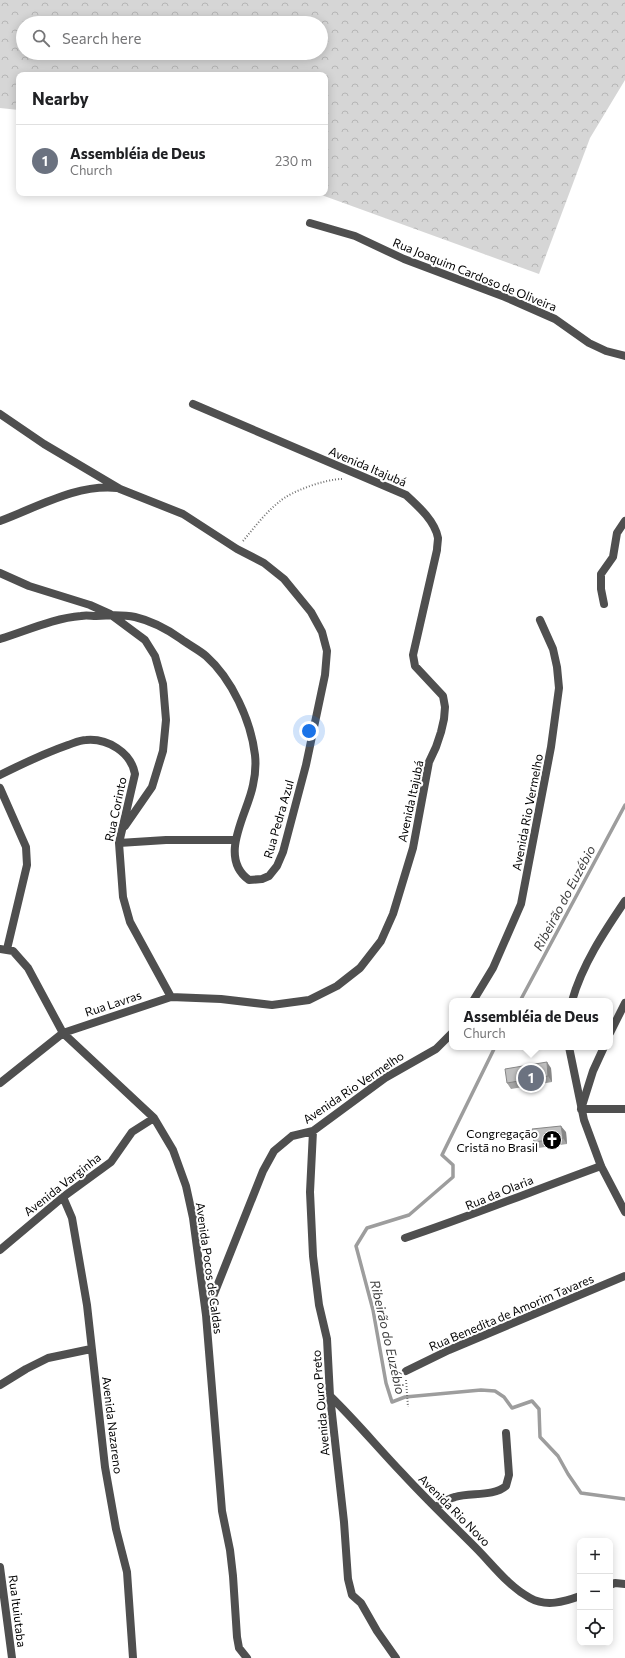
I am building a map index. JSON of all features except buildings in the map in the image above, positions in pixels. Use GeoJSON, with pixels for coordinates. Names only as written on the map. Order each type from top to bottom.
{"type":"FeatureCollection","features":[{"type":"Feature","properties":{"kind":"street","name":"Rua Joaquim Cardoso de Oliveira"},"geometry":{"type":"LineString","coordinates":[[310,223],[355,236],[404,259],[506,297],[556,320],[606,351],[625,356]]}},
{"type":"Feature","properties":{"kind":"street","name":"Avenida Itajubá"},"geometry":{"type":"LineString","coordinates":[[171,997],[221,999],[272,1005],[309,1000],[337,986],[360,968],[381,941],[393,914],[412,848],[429,762],[442,732],[445,707],[443,696],[415,666],[413,655],[437,550],[438,537],[432,523],[424,513],[406,495],[194,404]]}},
{"type":"Feature","properties":{"kind":"street"},"geometry":{"type":"LineString","coordinates":[[0,414],[44,444],[120,488]]}},
{"type":"Feature","properties":{"kind":"street"},"geometry":{"type":"LineString","coordinates":[[0,521],[66,494],[92,488],[120,488]]}},
{"type":"Feature","properties":{"kind":"street","name":"Rua Pedra Azul"},"geometry":{"type":"LineString","coordinates":[[0,639],[59,620],[81,616],[110,614],[133,616],[151,621],[168,630],[206,656],[222,673],[236,694],[248,727],[255,755],[253,785],[235,840],[236,860],[240,871],[250,880],[262,879],[269,876],[277,866],[285,844],[306,765],[325,675],[327,651],[322,632],[310,612],[284,579],[264,563],[237,549],[183,514],[120,488]]}},
{"type":"Feature","properties":{"kind":"street"},"geometry":{"type":"LineString","coordinates":[[604,604],[601,589],[601,574],[613,557],[617,532],[625,521]]}},
{"type":"Feature","properties":{"kind":"street"},"geometry":{"type":"LineString","coordinates":[[0,573],[29,586],[90,605],[110,614],[145,640],[154,656],[163,684],[166,720],[163,751],[152,787],[121,832]]}},
{"type":"Feature","properties":{"kind":"street","name":"Avenida Rio Vermelho"},"geometry":{"type":"LineString","coordinates":[[475,998],[494,968],[521,904],[551,747],[559,688],[557,667],[553,649],[540,620]]}},
{"type":"Feature","properties":{"kind":"street","name":"Rua Corinto"},"geometry":{"type":"LineString","coordinates":[[0,776],[54,750],[85,740],[97,741],[116,747],[129,758],[134,766],[135,774],[119,843],[123,898],[130,922],[171,997]]}},
{"type":"Feature","properties":{"kind":"street"},"geometry":{"type":"LineString","coordinates":[[0,788],[26,847],[27,865],[4,949]]}},
{"type":"Feature","properties":{"kind":"street"},"geometry":{"type":"LineString","coordinates":[[119,843],[166,840],[235,840]]}},
{"type":"Feature","properties":{"kind":"street"},"geometry":{"type":"LineString","coordinates":[[573,998],[581,973],[625,901]]}},
{"type":"Feature","properties":{"kind":"street","name":"Avenida Pocos de Caldas"},"geometry":{"type":"LineString","coordinates":[[4,949],[13,951],[28,968],[63,1033],[154,1118],[173,1150],[186,1186],[193,1218],[206,1315],[222,1511],[232,1569],[237,1618],[237,1637],[239,1648],[247,1658]]}},
{"type":"Feature","properties":{"kind":"street","name":"Rua Lavras"},"geometry":{"type":"LineString","coordinates":[[63,1033],[171,997]]}},
{"type":"Feature","properties":{"kind":"street"},"geometry":{"type":"LineString","coordinates":[[613,1027],[625,1003]]}},
{"type":"Feature","properties":{"kind":"street"},"geometry":{"type":"LineString","coordinates":[[0,1083],[63,1033]]}},
{"type":"Feature","properties":{"kind":"street","name":"Avenida Rio Vermelho"},"geometry":{"type":"LineString","coordinates":[[206,1315],[263,1171],[274,1151],[292,1136],[313,1132],[385,1078],[436,1049],[449,1036]]}},
{"type":"Feature","properties":{"kind":"street"},"geometry":{"type":"LineString","coordinates":[[569,1050],[581,1109],[601,1166],[625,1212]]}},
{"type":"Feature","properties":{"kind":"street"},"geometry":{"type":"LineString","coordinates":[[581,1109],[593,1071],[603,1050]]}},
{"type":"Feature","properties":{"kind":"street"},"geometry":{"type":"LineString","coordinates":[[581,1109],[625,1110]]}},
{"type":"Feature","properties":{"kind":"street","name":"Avenida Varginha"},"geometry":{"type":"LineString","coordinates":[[0,1250],[63,1197],[111,1162],[132,1132],[154,1118]]}},
{"type":"Feature","properties":{"kind":"street","name":"Avenida Ouro Preto"},"geometry":{"type":"LineString","coordinates":[[313,1132],[310,1192],[313,1256],[319,1306],[327,1339],[330,1396],[344,1522],[348,1578],[352,1595],[361,1603],[377,1631],[396,1658]]}},
{"type":"Feature","properties":{"kind":"street","name":"Rua da Olaria"},"geometry":{"type":"LineString","coordinates":[[405,1238],[463,1219],[514,1198],[601,1166]]}},
{"type":"Feature","properties":{"kind":"street","name":"Avenida Nazareno"},"geometry":{"type":"LineString","coordinates":[[63,1197],[72,1218],[87,1305],[105,1467],[116,1528],[127,1572],[133,1658]]}},
{"type":"Feature","properties":{"kind":"street","name":"Rua Benedita de Amorim Tavares"},"geometry":{"type":"LineString","coordinates":[[406,1371],[449,1350],[625,1276]]}},
{"type":"Feature","properties":{"kind":"street"},"geometry":{"type":"LineString","coordinates":[[0,1385],[48,1358],[91,1349]]}},
{"type":"Feature","properties":{"kind":"street","name":"Avenida Rio Novo"},"geometry":{"type":"LineString","coordinates":[[330,1396],[508,1582],[531,1598],[544,1603],[555,1603],[577,1597]]}},
{"type":"Feature","properties":{"kind":"street"},"geometry":{"type":"LineString","coordinates":[[436,1507],[445,1500],[456,1496],[497,1491],[506,1486],[509,1475],[506,1433]]}},
{"type":"Feature","properties":{"kind":"street","name":"Rua Ituiutaba"},"geometry":{"type":"LineString","coordinates":[[0,1567],[12,1658]]}},
{"type":"Feature","properties":{"kind":"street"},"geometry":{"type":"LineString","coordinates":[[613,1584],[625,1584]]}},
{"type":"Feature","properties":{"kind":"path"},"geometry":{"type":"LineString","coordinates":[[237,549],[260,520],[280,501],[309,486],[336,479],[343,479]]}},
{"type":"Feature","properties":{"kind":"path"},"geometry":{"type":"LineString","coordinates":[[407,1386],[408,1407]]}},
{"type":"Feature","properties":{"kind":"green space"},"geometry":{"type":"Polygon","coordinates":[[[0,0],[625,0],[625,80],[590,138],[539,274],[324,196],[328,196],[328,72],[16,72],[16,110],[0,108],[0,0]]]}},
{"type":"Feature","properties":{"kind":"waterway","name":"Ribeirão do Euzébio"},"geometry":{"type":"LineString","coordinates":[[522,998],[625,805]]}},
{"type":"Feature","properties":{"kind":"waterway","name":"Ribeirão do Euzébio"},"geometry":{"type":"LineString","coordinates":[[494,1050],[442,1155],[453,1165],[453,1177],[409,1215],[367,1228],[356,1246],[373,1310],[386,1383],[392,1402],[405,1397],[481,1390],[495,1391],[504,1397],[512,1408],[532,1401],[539,1409],[540,1437],[558,1456],[581,1493],[625,1499]]}},
{"type":"Feature","properties":{"kind":"place","name":"Assembléia de Deus"},"geometry":{"type":"Point","coordinates":[531,1078]}},
{"type":"Feature","properties":{"kind":"place","name":"Congregação Cristã no Brasil"},"geometry":{"type":"Point","coordinates":[552,1140]}}]}
